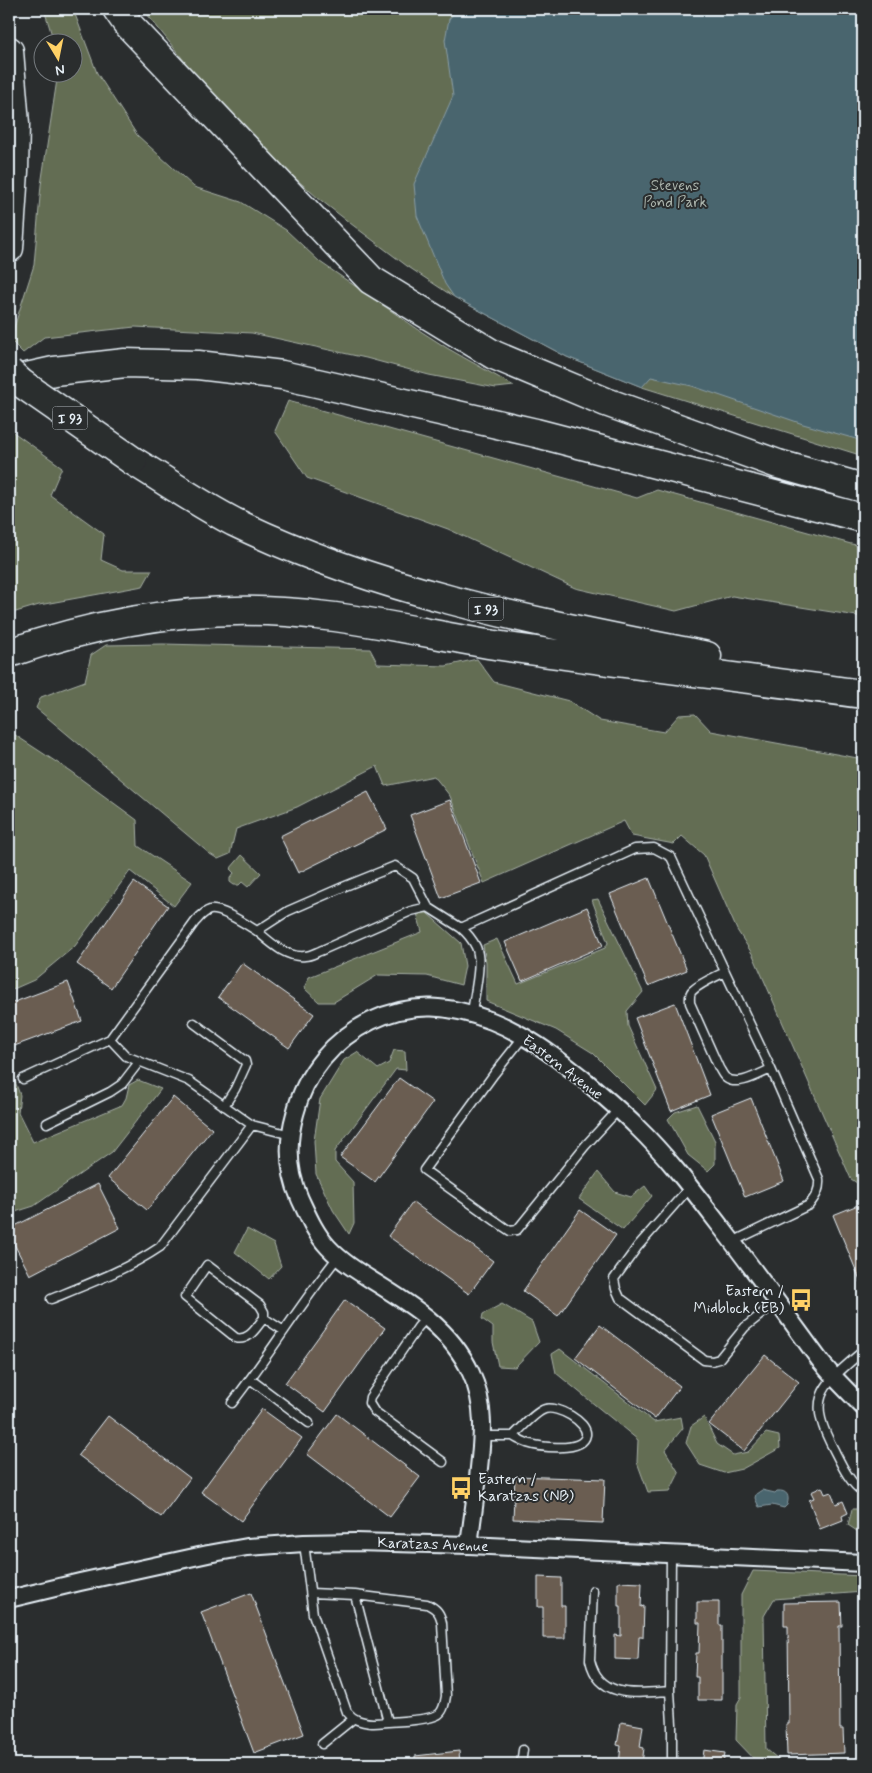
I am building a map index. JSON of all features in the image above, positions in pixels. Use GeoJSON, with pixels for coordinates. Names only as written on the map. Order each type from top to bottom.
{"type":"FeatureCollection","features":[{"type":"Feature","properties":{"kind":"highway"},"geometry":{"type":"LineString","coordinates":[[121,16],[372,280],[494,355],[606,402],[778,464],[863,488]]}},
{"type":"Feature","properties":{"kind":"highway"},"geometry":{"type":"LineString","coordinates":[[9,51],[15,124],[9,248]]}},
{"type":"Feature","properties":{"kind":"highway"},"geometry":{"type":"LineString","coordinates":[[9,381],[54,371],[125,363],[198,365],[282,374],[536,433],[863,518]]}},
{"type":"Feature","properties":{"kind":"highway","name":"I 93"},"geometry":{"type":"LineString","coordinates":[[9,372],[29,389],[133,461],[233,521],[297,550],[379,580],[498,612],[863,688]]}},
{"type":"Feature","properties":{"kind":"highway"},"geometry":{"type":"LineString","coordinates":[[9,653],[78,632],[147,618],[218,612],[289,613],[324,615],[487,643],[863,694]]}},
{"type":"Feature","properties":{"kind":"street","name":"Eastern Avenue"},"geometry":{"type":"LineString","coordinates":[[469,1545],[483,1436],[482,1408],[472,1374],[453,1344],[427,1317],[338,1257],[327,1246],[308,1217],[294,1186],[290,1152],[291,1135],[298,1101],[314,1070],[333,1048],[355,1030],[380,1017],[414,1007],[452,1008],[472,1013],[524,1036],[569,1068],[643,1133],[690,1187],[833,1376],[863,1407]]}},
{"type":"Feature","properties":{"kind":"street","name":"Karatzas Avenue"},"geometry":{"type":"LineString","coordinates":[[9,1599],[208,1554],[247,1548],[304,1543],[355,1542],[469,1545],[863,1563]]}},
{"type":"Feature","properties":{"kind":"lane"},"geometry":{"type":"LineString","coordinates":[[461,928],[635,849],[654,848],[671,857],[771,1069],[819,1179],[820,1188],[816,1197],[808,1205],[732,1242]]}},
{"type":"Feature","properties":{"kind":"lane"},"geometry":{"type":"LineString","coordinates":[[257,931],[288,911],[396,866],[413,878],[428,907],[461,928],[476,948],[478,958],[472,1013]]}},
{"type":"Feature","properties":{"kind":"lane"},"geometry":{"type":"LineString","coordinates":[[23,1079],[110,1039],[203,913],[211,910],[220,911],[257,931],[276,947],[292,955],[305,956],[411,911],[428,907]]}},
{"type":"Feature","properties":{"kind":"lane"},"geometry":{"type":"LineString","coordinates":[[725,972],[692,991],[690,996],[690,1002],[719,1068],[725,1077],[733,1081],[742,1080],[771,1069]]}},
{"type":"Feature","properties":{"kind":"lane"},"geometry":{"type":"LineString","coordinates":[[194,1023],[245,1061],[246,1065],[235,1089],[224,1106]]}},
{"type":"Feature","properties":{"kind":"lane"},"geometry":{"type":"LineString","coordinates":[[524,1036],[424,1170],[504,1227],[510,1230],[517,1230],[580,1152],[618,1110]]}},
{"type":"Feature","properties":{"kind":"lane"},"geometry":{"type":"LineString","coordinates":[[110,1039],[126,1056],[189,1081],[252,1125],[291,1135]]}},
{"type":"Feature","properties":{"kind":"lane"},"geometry":{"type":"LineString","coordinates":[[47,1123],[110,1092],[122,1084],[139,1062]]}},
{"type":"Feature","properties":{"kind":"lane"},"geometry":{"type":"LineString","coordinates":[[51,1299],[120,1271],[160,1247],[252,1125]]}},
{"type":"Feature","properties":{"kind":"lane"},"geometry":{"type":"LineString","coordinates":[[690,1187],[638,1246],[614,1279],[620,1298],[704,1360],[712,1361],[719,1359],[745,1327],[777,1302]]}},
{"type":"Feature","properties":{"kind":"lane"},"geometry":{"type":"LineString","coordinates":[[232,1404],[338,1257]]}},
{"type":"Feature","properties":{"kind":"lane"},"geometry":{"type":"LineString","coordinates":[[208,1266],[260,1306],[264,1312],[264,1318],[248,1337],[243,1339],[236,1338],[185,1297],[208,1266]]}},
{"type":"Feature","properties":{"kind":"lane"},"geometry":{"type":"LineString","coordinates":[[427,1317],[418,1327],[370,1397],[369,1403],[374,1411],[443,1462]]}},
{"type":"Feature","properties":{"kind":"lane"},"geometry":{"type":"LineString","coordinates":[[264,1318],[284,1331]]}},
{"type":"Feature","properties":{"kind":"lane"},"geometry":{"type":"LineString","coordinates":[[863,1351],[833,1376],[820,1398],[818,1409],[825,1434],[842,1466],[863,1492]]}},
{"type":"Feature","properties":{"kind":"lane"},"geometry":{"type":"LineString","coordinates":[[250,1379],[309,1423]]}},
{"type":"Feature","properties":{"kind":"lane"},"geometry":{"type":"LineString","coordinates":[[483,1436],[513,1436],[536,1445],[571,1447],[579,1445],[584,1440],[586,1433],[584,1428],[567,1413],[556,1408],[545,1409],[537,1413],[513,1436]]}},
{"type":"Feature","properties":{"kind":"lane"},"geometry":{"type":"LineString","coordinates":[[304,1543],[313,1614],[347,1712],[353,1719],[362,1722],[388,1722],[430,1718],[439,1714],[444,1706],[446,1696],[440,1613],[427,1604],[311,1593]]}},
{"type":"Feature","properties":{"kind":"lane"},"geometry":{"type":"LineString","coordinates":[[672,1554],[670,1691],[672,1764]]}},
{"type":"Feature","properties":{"kind":"lane"},"geometry":{"type":"LineString","coordinates":[[593,1591],[590,1660],[592,1670],[607,1686],[618,1692],[670,1691]]}},
{"type":"Feature","properties":{"kind":"lane"},"geometry":{"type":"LineString","coordinates":[[355,1596],[388,1722]]}},
{"type":"Feature","properties":{"kind":"lane"},"geometry":{"type":"LineString","coordinates":[[322,1744],[353,1719]]}},
{"type":"Feature","properties":{"kind":"lane"},"geometry":{"type":"LineString","coordinates":[[521,1764],[523,1750]]}},
{"type":"Feature","properties":{"kind":"green space"},"geometry":{"type":"Polygon","coordinates":[[[44,9],[73,9],[82,32],[51,32],[44,9]]]}},
{"type":"Feature","properties":{"kind":"green space","name":"Stevens Pond Park"},"geometry":{"type":"Polygon","coordinates":[[[143,9],[863,9],[863,456],[642,387],[567,357],[454,297],[407,266],[350,223],[273,159],[212,96],[143,9]]]}},
{"type":"Feature","properties":{"kind":"green space"},"geometry":{"type":"Polygon","coordinates":[[[82,33],[97,73],[137,135],[194,187],[241,202],[286,230],[320,262],[422,332],[514,386],[496,388],[429,375],[366,358],[252,333],[135,327],[44,337],[23,353],[10,340],[34,265],[41,185],[57,82],[82,82],[82,33]]]}},
{"type":"Feature","properties":{"kind":"green space"},"geometry":{"type":"Polygon","coordinates":[[[288,401],[637,498],[657,490],[863,546],[863,617],[732,596],[676,611],[575,588],[448,529],[307,478],[275,431],[288,401]]]}},
{"type":"Feature","properties":{"kind":"green space"},"geometry":{"type":"Polygon","coordinates":[[[9,429],[62,467],[50,495],[104,534],[101,560],[123,570],[152,570],[143,586],[39,605],[9,614],[9,429]]]}},
{"type":"Feature","properties":{"kind":"green space"},"geometry":{"type":"Polygon","coordinates":[[[163,644],[370,649],[378,664],[446,666],[477,659],[494,682],[569,701],[600,721],[664,732],[679,715],[695,714],[711,731],[863,759],[863,1187],[851,1179],[753,955],[737,930],[704,855],[682,836],[674,844],[632,836],[624,821],[484,883],[450,796],[434,776],[385,786],[377,766],[297,807],[236,829],[230,854],[218,859],[36,708],[41,697],[85,681],[91,655],[106,645],[163,644]]]}},
{"type":"Feature","properties":{"kind":"green space"},"geometry":{"type":"Polygon","coordinates":[[[9,731],[70,771],[137,820],[138,846],[192,882],[174,906],[130,871],[75,946],[34,980],[9,991],[9,731]]]}},
{"type":"Feature","properties":{"kind":"green space"},"geometry":{"type":"Polygon","coordinates":[[[242,855],[261,873],[248,887],[242,882],[239,885],[234,885],[230,882],[230,878],[234,873],[230,869],[242,855]]]}},
{"type":"Feature","properties":{"kind":"green space"},"geometry":{"type":"Polygon","coordinates":[[[598,899],[643,992],[627,1011],[628,1026],[657,1090],[645,1105],[593,1053],[556,1030],[486,1001],[486,962],[483,945],[497,939],[518,984],[605,948],[608,943],[592,900],[598,899]]]}},
{"type":"Feature","properties":{"kind":"green space"},"geometry":{"type":"Polygon","coordinates":[[[417,913],[427,913],[461,943],[465,966],[461,985],[427,976],[378,975],[334,1002],[319,1002],[304,988],[309,977],[422,932],[417,913]]]}},
{"type":"Feature","properties":{"kind":"green space"},"geometry":{"type":"Polygon","coordinates":[[[394,1050],[405,1051],[406,1070],[396,1069],[335,1151],[335,1162],[353,1182],[354,1223],[349,1234],[333,1210],[316,1174],[314,1141],[320,1099],[344,1060],[357,1052],[378,1069],[389,1063],[394,1050]]]}},
{"type":"Feature","properties":{"kind":"green space"},"geometry":{"type":"Polygon","coordinates":[[[9,1065],[20,1095],[18,1112],[33,1142],[122,1105],[129,1085],[138,1080],[161,1089],[112,1152],[34,1206],[9,1214],[9,1065]]]}},
{"type":"Feature","properties":{"kind":"green space"},"geometry":{"type":"Polygon","coordinates":[[[697,1105],[715,1141],[715,1164],[708,1171],[688,1155],[668,1119],[675,1112],[697,1105]]]}},
{"type":"Feature","properties":{"kind":"green space"},"geometry":{"type":"Polygon","coordinates":[[[598,1172],[615,1192],[631,1197],[645,1186],[652,1196],[623,1230],[579,1199],[598,1172]]]}},
{"type":"Feature","properties":{"kind":"green space"},"geometry":{"type":"Polygon","coordinates":[[[247,1229],[274,1244],[281,1266],[269,1279],[235,1252],[247,1229]]]}},
{"type":"Feature","properties":{"kind":"green space"},"geometry":{"type":"Polygon","coordinates":[[[502,1304],[532,1322],[539,1342],[515,1367],[498,1366],[493,1342],[493,1327],[482,1319],[483,1314],[502,1304]]]}},
{"type":"Feature","properties":{"kind":"green space"},"geometry":{"type":"Polygon","coordinates":[[[560,1349],[654,1422],[681,1417],[683,1428],[665,1450],[679,1473],[670,1491],[648,1492],[637,1462],[638,1440],[556,1373],[552,1354],[560,1349]]]}},
{"type":"Feature","properties":{"kind":"green space"},"geometry":{"type":"Polygon","coordinates":[[[704,1417],[717,1444],[733,1455],[748,1452],[766,1433],[779,1436],[780,1448],[742,1469],[724,1473],[700,1465],[686,1443],[691,1426],[704,1417]]]}},
{"type":"Feature","properties":{"kind":"green space"},"geometry":{"type":"Polygon","coordinates":[[[852,1509],[863,1509],[863,1535],[848,1525],[852,1509]]]}},
{"type":"Feature","properties":{"kind":"green space"},"geometry":{"type":"Polygon","coordinates":[[[753,1571],[863,1576],[863,1592],[774,1599],[764,1616],[766,1749],[784,1764],[759,1764],[736,1740],[737,1704],[741,1697],[741,1595],[753,1571]]]}},
{"type":"Feature","properties":{"kind":"water","name":"Stevens Pond Park"},"geometry":{"type":"Polygon","coordinates":[[[457,9],[863,9],[863,441],[803,424],[692,386],[651,377],[642,387],[567,357],[454,297],[445,284],[417,216],[414,184],[453,96],[445,40],[449,19],[457,9]]]}},
{"type":"Feature","properties":{"kind":"water"},"geometry":{"type":"Polygon","coordinates":[[[762,1490],[775,1493],[780,1491],[787,1494],[787,1505],[784,1508],[772,1505],[759,1507],[755,1498],[756,1494],[762,1490]]]}},
{"type":"Feature","properties":{"kind":"building"},"geometry":{"type":"Polygon","coordinates":[[[368,792],[387,829],[298,873],[280,836],[368,792]]]}},
{"type":"Feature","properties":{"kind":"building"},"geometry":{"type":"Polygon","coordinates":[[[450,800],[481,883],[441,898],[410,815],[450,800]]]}},
{"type":"Feature","properties":{"kind":"building"},"geometry":{"type":"Polygon","coordinates":[[[649,878],[687,970],[648,986],[610,894],[649,878]]]}},
{"type":"Feature","properties":{"kind":"building"},"geometry":{"type":"Polygon","coordinates":[[[134,882],[168,906],[111,988],[77,964],[134,882]]]}},
{"type":"Feature","properties":{"kind":"building"},"geometry":{"type":"Polygon","coordinates":[[[587,907],[603,946],[522,981],[505,942],[587,907]]]}},
{"type":"Feature","properties":{"kind":"building"},"geometry":{"type":"Polygon","coordinates":[[[242,963],[314,1014],[289,1048],[218,997],[242,963]]]}},
{"type":"Feature","properties":{"kind":"building"},"geometry":{"type":"Polygon","coordinates":[[[68,982],[82,1021],[9,1048],[9,1004],[68,982]]]}},
{"type":"Feature","properties":{"kind":"building"},"geometry":{"type":"Polygon","coordinates":[[[675,1003],[710,1095],[671,1111],[635,1018],[675,1003]]]}},
{"type":"Feature","properties":{"kind":"building"},"geometry":{"type":"Polygon","coordinates":[[[399,1078],[433,1102],[375,1182],[340,1157],[399,1078]]]}},
{"type":"Feature","properties":{"kind":"building"},"geometry":{"type":"Polygon","coordinates":[[[173,1097],[212,1129],[147,1210],[108,1178],[173,1097]]]}},
{"type":"Feature","properties":{"kind":"building"},"geometry":{"type":"Polygon","coordinates":[[[751,1098],[784,1181],[745,1197],[711,1114],[751,1098]]]}},
{"type":"Feature","properties":{"kind":"building"},"geometry":{"type":"Polygon","coordinates":[[[98,1184],[120,1228],[30,1275],[9,1234],[9,1229],[98,1184]]]}},
{"type":"Feature","properties":{"kind":"building"},"geometry":{"type":"Polygon","coordinates":[[[413,1202],[493,1261],[469,1294],[388,1236],[413,1202]]]}},
{"type":"Feature","properties":{"kind":"building"},"geometry":{"type":"Polygon","coordinates":[[[863,1203],[863,1287],[833,1215],[863,1203]]]}},
{"type":"Feature","properties":{"kind":"building"},"geometry":{"type":"Polygon","coordinates":[[[580,1210],[616,1235],[558,1316],[523,1291],[580,1210]]]}},
{"type":"Feature","properties":{"kind":"building"},"geometry":{"type":"Polygon","coordinates":[[[345,1300],[385,1328],[325,1412],[285,1383],[345,1300]]]}},
{"type":"Feature","properties":{"kind":"building"},"geometry":{"type":"Polygon","coordinates":[[[600,1325],[680,1386],[655,1419],[575,1358],[600,1325]]]}},
{"type":"Feature","properties":{"kind":"building"},"geometry":{"type":"Polygon","coordinates":[[[765,1355],[799,1382],[744,1451],[709,1424],[765,1355]]]}},
{"type":"Feature","properties":{"kind":"building"},"geometry":{"type":"Polygon","coordinates":[[[262,1409],[302,1438],[241,1521],[201,1492],[262,1409]]]}},
{"type":"Feature","properties":{"kind":"building"},"geometry":{"type":"Polygon","coordinates":[[[337,1414],[420,1477],[390,1517],[307,1454],[337,1414]]]}},
{"type":"Feature","properties":{"kind":"building"},"geometry":{"type":"Polygon","coordinates":[[[108,1416],[190,1478],[161,1517],[78,1455],[108,1416]]]}},
{"type":"Feature","properties":{"kind":"building"},"geometry":{"type":"Polygon","coordinates":[[[515,1476],[605,1479],[603,1523],[513,1519],[515,1476]]]}},
{"type":"Feature","properties":{"kind":"building"},"geometry":{"type":"Polygon","coordinates":[[[822,1487],[825,1494],[831,1492],[836,1504],[843,1501],[848,1513],[842,1516],[843,1520],[820,1529],[809,1500],[814,1498],[811,1492],[822,1487]]]}},
{"type":"Feature","properties":{"kind":"building"},"geometry":{"type":"Polygon","coordinates":[[[538,1577],[561,1578],[561,1606],[565,1606],[565,1638],[543,1638],[543,1607],[538,1607],[538,1577]]]}},
{"type":"Feature","properties":{"kind":"building"},"geometry":{"type":"Polygon","coordinates":[[[618,1582],[642,1583],[641,1607],[644,1606],[643,1637],[639,1637],[638,1660],[615,1659],[615,1635],[621,1636],[621,1606],[618,1606],[618,1582]]]}},
{"type":"Feature","properties":{"kind":"building"},"geometry":{"type":"Polygon","coordinates":[[[251,1593],[304,1734],[254,1753],[201,1612],[251,1593]]]}},
{"type":"Feature","properties":{"kind":"building"},"geometry":{"type":"Polygon","coordinates":[[[697,1602],[719,1602],[719,1625],[722,1625],[722,1700],[698,1700],[698,1677],[695,1677],[696,1653],[699,1653],[700,1623],[697,1623],[697,1602]]]}},
{"type":"Feature","properties":{"kind":"building"},"geometry":{"type":"Polygon","coordinates":[[[841,1602],[842,1626],[839,1626],[840,1729],[843,1729],[844,1753],[787,1755],[786,1724],[789,1724],[788,1626],[784,1626],[784,1603],[841,1602]]]}},
{"type":"Feature","properties":{"kind":"building"},"geometry":{"type":"Polygon","coordinates":[[[621,1722],[643,1726],[640,1747],[644,1748],[642,1764],[619,1764],[621,1746],[617,1745],[621,1722]]]}},
{"type":"Feature","properties":{"kind":"building"},"geometry":{"type":"Polygon","coordinates":[[[704,1750],[725,1753],[723,1764],[702,1764],[704,1750]]]}},
{"type":"Feature","properties":{"kind":"building"},"geometry":{"type":"Polygon","coordinates":[[[459,1751],[460,1764],[415,1764],[415,1756],[459,1751]]]}},
{"type":"Feature","properties":{"kind":"place","name":"Eastern / Midblock (EB)"},"geometry":{"type":"Point","coordinates":[801,1300]}},
{"type":"Feature","properties":{"kind":"place","name":"Eastern / Karatzas (NB)"},"geometry":{"type":"Point","coordinates":[461,1488]}}]}
